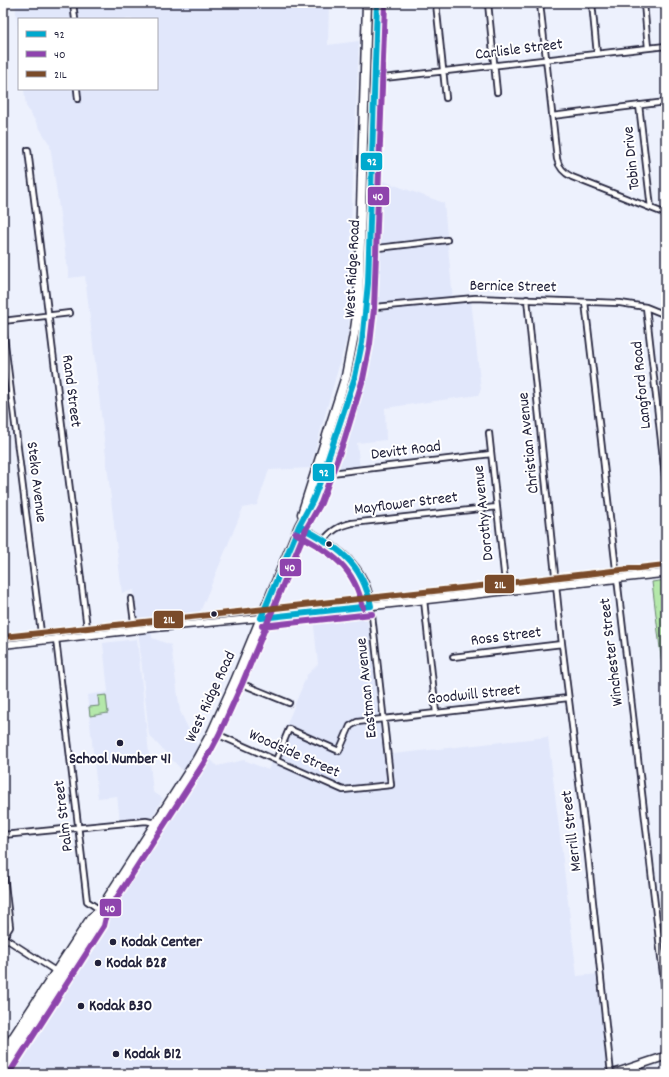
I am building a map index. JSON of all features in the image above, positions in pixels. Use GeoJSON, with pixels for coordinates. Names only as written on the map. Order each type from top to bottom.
{"type":"FeatureCollection","features":[{"type":"Feature","properties":{"kind":"highway","name":"West Ridge Road"},"geometry":{"type":"LineString","coordinates":[[3,1053],[97,922],[100,910],[187,776],[212,732],[235,681],[299,526],[313,500],[323,474],[355,377],[362,343],[368,3]]}},
{"type":"Feature","properties":{"kind":"highway","name":"West Ridge Road"},"geometry":{"type":"LineString","coordinates":[[299,526],[304,504],[318,466],[346,376],[355,329],[362,308],[369,249],[377,3]]}},
{"type":"Feature","properties":{"kind":"highway","name":"West Ridge Road"},"geometry":{"type":"LineString","coordinates":[[3,1068],[60,973]]}},
{"type":"Feature","properties":{"kind":"main road"},"geometry":{"type":"LineString","coordinates":[[261,618],[666,573]]}},
{"type":"Feature","properties":{"kind":"main road"},"geometry":{"type":"LineString","coordinates":[[612,1074],[666,1056]]}},
{"type":"Feature","properties":{"kind":"street"},"geometry":{"type":"LineString","coordinates":[[73,3],[74,18]]}},
{"type":"Feature","properties":{"kind":"street"},"geometry":{"type":"LineString","coordinates":[[436,3],[446,98]]}},
{"type":"Feature","properties":{"kind":"street"},"geometry":{"type":"LineString","coordinates":[[488,3],[497,92]]}},
{"type":"Feature","properties":{"kind":"street"},"geometry":{"type":"LineString","coordinates":[[540,3],[558,164],[563,172],[572,177],[666,214]]}},
{"type":"Feature","properties":{"kind":"street"},"geometry":{"type":"LineString","coordinates":[[592,3],[597,54]]}},
{"type":"Feature","properties":{"kind":"street"},"geometry":{"type":"LineString","coordinates":[[644,3],[648,48]]}},
{"type":"Feature","properties":{"kind":"street","name":"Carlisle Street"},"geometry":{"type":"LineString","coordinates":[[375,79],[666,46]]}},
{"type":"Feature","properties":{"kind":"street"},"geometry":{"type":"LineString","coordinates":[[77,90],[78,99]]}},
{"type":"Feature","properties":{"kind":"street"},"geometry":{"type":"LineString","coordinates":[[552,116],[666,102]]}},
{"type":"Feature","properties":{"kind":"street","name":"Tobin Drive"},"geometry":{"type":"LineString","coordinates":[[640,105],[651,208]]}},
{"type":"Feature","properties":{"kind":"street","name":"Rand Street"},"geometry":{"type":"LineString","coordinates":[[28,150],[88,636]]}},
{"type":"Feature","properties":{"kind":"street"},"geometry":{"type":"LineString","coordinates":[[369,249],[447,240]]}},
{"type":"Feature","properties":{"kind":"street","name":"Bernice Street"},"geometry":{"type":"LineString","coordinates":[[362,308],[462,298],[527,299],[620,303],[646,307],[666,315]]}},
{"type":"Feature","properties":{"kind":"street","name":"Christian Avenue"},"geometry":{"type":"LineString","coordinates":[[527,299],[556,585]]}},
{"type":"Feature","properties":{"kind":"street","name":"Winchester Street"},"geometry":{"type":"LineString","coordinates":[[585,302],[666,1000]]}},
{"type":"Feature","properties":{"kind":"street","name":"Langford Road"},"geometry":{"type":"LineString","coordinates":[[646,307],[666,485]]}},
{"type":"Feature","properties":{"kind":"street"},"geometry":{"type":"LineString","coordinates":[[3,321],[70,313]]}},
{"type":"Feature","properties":{"kind":"street","name":"Steko Avenue"},"geometry":{"type":"LineString","coordinates":[[3,328],[42,640]]}},
{"type":"Feature","properties":{"kind":"street","name":"Dorothy Avenue"},"geometry":{"type":"LineString","coordinates":[[489,433],[506,591]]}},
{"type":"Feature","properties":{"kind":"street","name":"Devitt Road"},"geometry":{"type":"LineString","coordinates":[[323,474],[492,454]]}},
{"type":"Feature","properties":{"kind":"street","name":"Mayflower Street"},"geometry":{"type":"LineString","coordinates":[[324,540],[331,531],[340,526],[352,523],[496,507]]}},
{"type":"Feature","properties":{"kind":"street","name":"Eastman Avenue"},"geometry":{"type":"LineString","coordinates":[[299,526],[324,540],[347,557],[358,569],[370,596],[391,785]]}},
{"type":"Feature","properties":{"kind":"street","name":"Merrill Street"},"geometry":{"type":"LineString","coordinates":[[556,585],[612,1074]]}},
{"type":"Feature","properties":{"kind":"street"},"geometry":{"type":"LineString","coordinates":[[131,599],[136,630]]}},
{"type":"Feature","properties":{"kind":"street"},"geometry":{"type":"LineString","coordinates":[[424,600],[436,713]]}},
{"type":"Feature","properties":{"kind":"street"},"geometry":{"type":"LineString","coordinates":[[3,645],[261,618]]}},
{"type":"Feature","properties":{"kind":"street","name":"Palm Street"},"geometry":{"type":"LineString","coordinates":[[56,639],[87,901],[100,910]]}},
{"type":"Feature","properties":{"kind":"street","name":"Ross Street"},"geometry":{"type":"LineString","coordinates":[[453,657],[562,644]]}},
{"type":"Feature","properties":{"kind":"street"},"geometry":{"type":"LineString","coordinates":[[235,681],[289,703]]}},
{"type":"Feature","properties":{"kind":"street","name":"Goodwill Street"},"geometry":{"type":"LineString","coordinates":[[276,760],[289,729],[339,751],[348,730],[353,723],[568,698]]}},
{"type":"Feature","properties":{"kind":"street","name":"Woodside Street"},"geometry":{"type":"LineString","coordinates":[[212,732],[343,790],[391,785]]}},
{"type":"Feature","properties":{"kind":"street"},"geometry":{"type":"LineString","coordinates":[[3,835],[146,821],[156,823]]}},
{"type":"Feature","properties":{"kind":"street"},"geometry":{"type":"LineString","coordinates":[[3,868],[10,927],[3,938],[60,973]]}},
{"type":"Feature","properties":{"kind":"shaded area"},"geometry":{"type":"Polygon","coordinates":[[[15,3],[329,3],[328,45],[359,41],[351,222],[349,330],[310,468],[269,470],[257,505],[243,508],[200,612],[163,615],[151,619],[152,638],[171,645],[180,711],[195,743],[217,766],[244,760],[268,770],[307,675],[318,664],[313,617],[358,612],[361,612],[366,616],[370,634],[384,755],[548,737],[577,976],[599,974],[599,990],[607,1066],[606,1069],[599,1072],[600,1074],[4,1074],[81,953],[198,781],[181,769],[149,735],[134,590],[122,593],[85,276],[69,278],[50,145],[26,106],[24,90],[158,90],[158,18],[18,18],[18,31],[15,3]]]}},
{"type":"Feature","properties":{"kind":"shaded area"},"geometry":{"type":"Polygon","coordinates":[[[372,177],[444,203],[453,301],[471,300],[481,389],[478,395],[385,408],[386,440],[357,443],[360,470],[323,474],[362,343],[372,177]]]}},
{"type":"Feature","properties":{"kind":"shaded area","name":"School Number 41"},"geometry":{"type":"Polygon","coordinates":[[[137,639],[153,792],[163,798],[152,817],[120,821],[117,796],[98,798],[87,695],[108,692],[103,643],[137,639]]]}},
{"type":"Feature","properties":{"kind":"green space"},"geometry":{"type":"Polygon","coordinates":[[[666,580],[666,698],[652,582],[666,580]]]}},
{"type":"Feature","properties":{"kind":"green space"},"geometry":{"type":"Polygon","coordinates":[[[106,695],[108,713],[90,716],[89,707],[99,706],[98,696],[106,695]]]}},
{"type":"Feature","properties":{"kind":"transit line","name":"92"},"geometry":{"type":"LineString","coordinates":[[261,618],[299,526],[313,500],[323,474],[355,377],[362,343],[368,283],[377,3]]}},
{"type":"Feature","properties":{"kind":"transit line","name":"40"},"geometry":{"type":"LineString","coordinates":[[10,1072],[104,926],[107,913],[204,763],[219,735],[242,684],[306,529],[321,503],[344,441],[363,379],[370,344],[374,309],[385,3]]}},
{"type":"Feature","properties":{"kind":"transit line","name":"92"},"geometry":{"type":"LineString","coordinates":[[299,526],[325,541],[346,557],[361,577],[371,606]]}},
{"type":"Feature","properties":{"kind":"transit line","name":"40"},"geometry":{"type":"LineString","coordinates":[[295,533],[320,547],[339,562],[354,581],[363,608]]}},
{"type":"Feature","properties":{"kind":"transit line","name":"21L"},"geometry":{"type":"LineString","coordinates":[[3,637],[665,565]]}},
{"type":"Feature","properties":{"kind":"transit line","name":"92"},"geometry":{"type":"LineString","coordinates":[[261,618],[371,606]]}},
{"type":"Feature","properties":{"kind":"transit line","name":"40"},"geometry":{"type":"LineString","coordinates":[[262,626],[372,614]]}},
{"type":"Feature","properties":{"kind":"place","name":"School Number 41"},"geometry":{"type":"Point","coordinates":[120,743]}},
{"type":"Feature","properties":{"kind":"place","name":"Kodak Center"},"geometry":{"type":"Point","coordinates":[113,942]}},
{"type":"Feature","properties":{"kind":"place","name":"Kodak B28"},"geometry":{"type":"Point","coordinates":[98,963]}},
{"type":"Feature","properties":{"kind":"place","name":"Kodak B30"},"geometry":{"type":"Point","coordinates":[81,1006]}},
{"type":"Feature","properties":{"kind":"place","name":"Kodak B12"},"geometry":{"type":"Point","coordinates":[116,1054]}}]}
